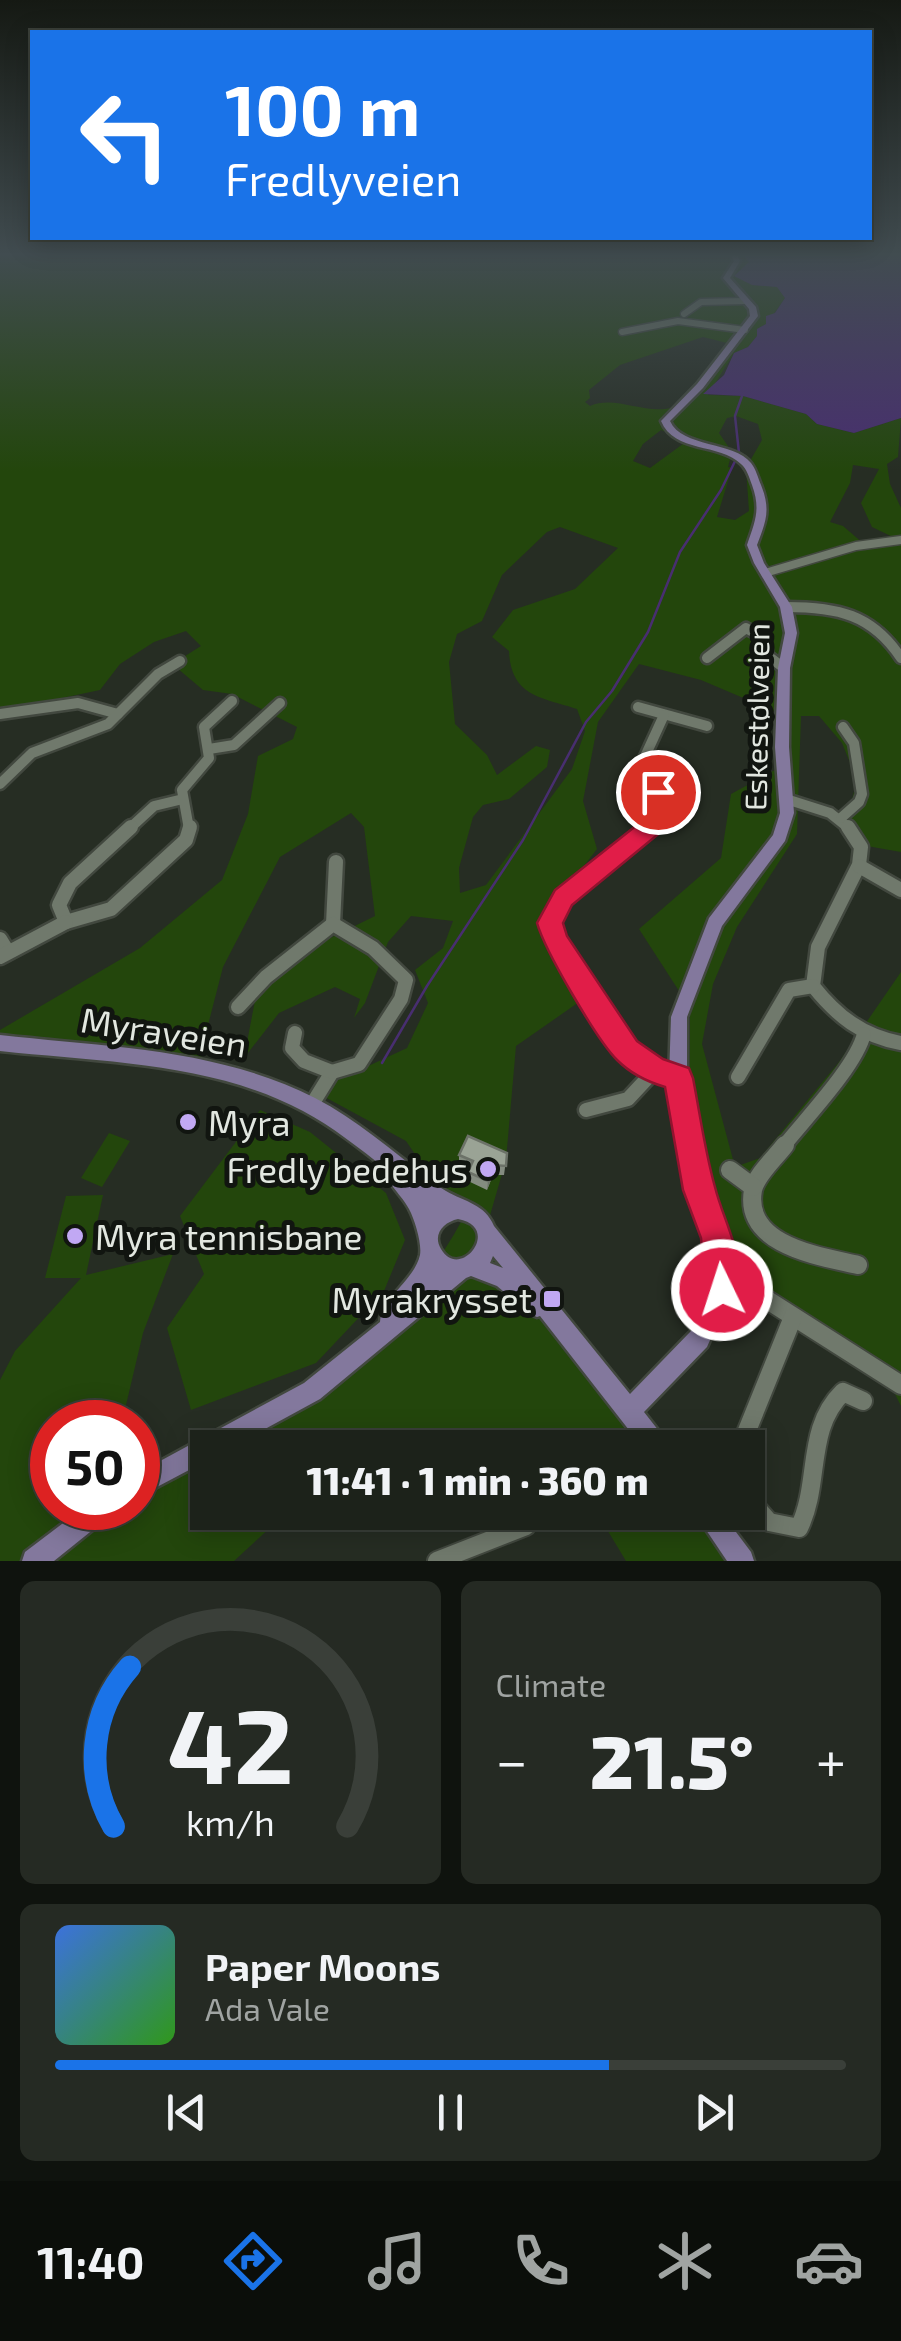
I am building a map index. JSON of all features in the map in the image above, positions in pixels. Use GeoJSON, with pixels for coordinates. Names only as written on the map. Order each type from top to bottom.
{"type":"FeatureCollection","features":[{"type":"Feature","properties":{"kind":"main road"},"geometry":{"type":"LineString","coordinates":[[745,330],[748,326]]}},
{"type":"Feature","properties":{"kind":"main road","name":"Eskestølveien"},"geometry":{"type":"LineString","coordinates":[[630,1410],[699,1339],[722,1290],[718,1238],[699,1190],[678,1078],[678,1017],[705,943],[725,908],[780,838],[787,813],[782,747],[784,668],[792,633],[786,606],[752,545],[763,506],[749,466],[737,456],[687,440],[669,430],[665,421],[745,330]]}},
{"type":"Feature","properties":{"kind":"main road","name":"Myraveien"},"geometry":{"type":"LineString","coordinates":[[0,1043],[191,1066],[261,1083],[312,1106],[439,1198],[461,1208]]}},
{"type":"Feature","properties":{"kind":"main road","name":"Myraveien"},"geometry":{"type":"LineString","coordinates":[[385,1159],[419,1206],[430,1246]]}},
{"type":"Feature","properties":{"kind":"main road"},"geometry":{"type":"LineString","coordinates":[[362,1350],[416,1285],[439,1215],[461,1208],[479,1218],[645,1430]]}},
{"type":"Feature","properties":{"kind":"main road"},"geometry":{"type":"LineString","coordinates":[[160,1473],[298,1399],[481,1258],[486,1231]]}},
{"type":"Feature","properties":{"kind":"main road"},"geometry":{"type":"LineString","coordinates":[[430,1246],[448,1268],[466,1268],[504,1279],[573,1336]]}},
{"type":"Feature","properties":{"kind":"main road"},"geometry":{"type":"LineString","coordinates":[[34,1561],[74,1530]]}},
{"type":"Feature","properties":{"kind":"main road"},"geometry":{"type":"LineString","coordinates":[[719,1530],[742,1561]]}},
{"type":"Feature","properties":{"kind":"street"},"geometry":{"type":"LineString","coordinates":[[622,332],[653,326]]}},
{"type":"Feature","properties":{"kind":"street"},"geometry":{"type":"LineString","coordinates":[[714,326],[745,330]]}},
{"type":"Feature","properties":{"kind":"street"},"geometry":{"type":"LineString","coordinates":[[765,573],[856,546],[901,540]]}},
{"type":"Feature","properties":{"kind":"street"},"geometry":{"type":"LineString","coordinates":[[786,606],[844,608],[879,629],[901,658]]}},
{"type":"Feature","properties":{"kind":"street"},"geometry":{"type":"LineString","coordinates":[[708,658],[746,628],[765,639],[768,656],[784,668]]}},
{"type":"Feature","properties":{"kind":"street"},"geometry":{"type":"LineString","coordinates":[[0,784],[32,753],[98,728],[158,674],[180,660]]}},
{"type":"Feature","properties":{"kind":"street"},"geometry":{"type":"LineString","coordinates":[[0,939],[4,954],[66,922],[112,909],[179,847],[189,833],[183,799],[186,782],[209,758],[204,727],[232,701]]}},
{"type":"Feature","properties":{"kind":"street"},"geometry":{"type":"LineString","coordinates":[[0,714],[78,702],[118,714]]}},
{"type":"Feature","properties":{"kind":"street"},"geometry":{"type":"LineString","coordinates":[[209,749],[234,744],[280,703]]}},
{"type":"Feature","properties":{"kind":"street"},"geometry":{"type":"LineString","coordinates":[[638,707],[707,726]]}},
{"type":"Feature","properties":{"kind":"street"},"geometry":{"type":"LineString","coordinates":[[664,715],[642,763],[658,792],[664,816],[564,897],[550,923],[555,940],[626,1050],[655,1070],[678,1078]]}},
{"type":"Feature","properties":{"kind":"street"},"geometry":{"type":"LineString","coordinates":[[841,818],[859,802],[862,794],[854,742],[842,727]]}},
{"type":"Feature","properties":{"kind":"street"},"geometry":{"type":"LineString","coordinates":[[66,922],[59,905],[70,883],[154,806],[165,800],[183,799]]}},
{"type":"Feature","properties":{"kind":"street"},"geometry":{"type":"LineString","coordinates":[[786,799],[813,804],[841,818],[861,847],[859,866],[815,948],[813,986],[841,1019],[864,1034],[901,1043]]}},
{"type":"Feature","properties":{"kind":"street"},"geometry":{"type":"LineString","coordinates":[[296,1033],[292,1048],[296,1056],[315,1068],[332,1072],[359,1064],[401,999],[406,980],[392,962],[358,935],[333,924],[336,862]]}},
{"type":"Feature","properties":{"kind":"street"},"geometry":{"type":"LineString","coordinates":[[859,866],[901,890]]}},
{"type":"Feature","properties":{"kind":"street","name":"Myraveien"},"geometry":{"type":"LineString","coordinates":[[238,1007],[266,976],[333,924]]}},
{"type":"Feature","properties":{"kind":"street"},"geometry":{"type":"LineString","coordinates":[[738,1077],[782,998],[789,990],[813,986]]}},
{"type":"Feature","properties":{"kind":"street"},"geometry":{"type":"LineString","coordinates":[[858,1265],[774,1240],[759,1227],[752,1207],[753,1187],[859,1055],[864,1034]]}},
{"type":"Feature","properties":{"kind":"street"},"geometry":{"type":"LineString","coordinates":[[586,1110],[628,1099],[655,1070]]}},
{"type":"Feature","properties":{"kind":"street"},"geometry":{"type":"LineString","coordinates":[[312,1106],[332,1072]]}},
{"type":"Feature","properties":{"kind":"street"},"geometry":{"type":"LineString","coordinates":[[730,1170],[753,1187]]}},
{"type":"Feature","properties":{"kind":"street"},"geometry":{"type":"LineString","coordinates":[[722,1271],[901,1384]]}},
{"type":"Feature","properties":{"kind":"street"},"geometry":{"type":"LineString","coordinates":[[747,1430],[793,1317]]}},
{"type":"Feature","properties":{"kind":"street"},"geometry":{"type":"LineString","coordinates":[[765,1521],[779,1530],[799,1528],[808,1514],[816,1440],[827,1412],[843,1392],[863,1401]]}},
{"type":"Feature","properties":{"kind":"street"},"geometry":{"type":"LineString","coordinates":[[437,1561],[516,1530]]}},
{"type":"Feature","properties":{"kind":"green space"},"geometry":{"type":"Polygon","coordinates":[[[0,326],[763,326],[748,347],[734,353],[708,395],[743,396],[806,414],[817,424],[854,433],[901,418],[898,457],[887,464],[890,484],[901,508],[901,852],[861,845],[848,815],[857,780],[842,743],[819,716],[801,716],[797,834],[737,927],[713,984],[702,1044],[735,1167],[760,1158],[839,1062],[901,972],[901,1406],[887,1378],[722,1259],[689,1089],[690,1008],[639,929],[721,858],[731,794],[782,766],[786,716],[701,680],[639,664],[598,722],[583,801],[597,849],[564,892],[554,929],[592,993],[516,1046],[506,1160],[482,1243],[554,1322],[643,1430],[225,1430],[319,1372],[361,1340],[433,1266],[461,1222],[406,1141],[321,1095],[333,1076],[336,1081],[407,1048],[428,1003],[415,970],[443,948],[453,921],[411,916],[388,942],[365,1003],[354,1018],[360,999],[335,987],[279,1013],[244,1058],[257,990],[308,949],[375,916],[364,827],[351,813],[280,857],[223,967],[200,1056],[213,1063],[0,1036],[0,1030],[140,948],[222,880],[248,814],[258,756],[293,739],[297,727],[232,694],[203,690],[177,668],[182,658],[201,646],[186,631],[154,642],[120,664],[100,690],[0,711],[0,326]],[[703,337],[620,365],[589,390],[590,398],[585,402],[590,406],[613,403],[649,409],[673,407],[691,397],[735,345],[703,337]],[[736,416],[727,418],[719,433],[732,452],[728,467],[732,468],[717,517],[735,520],[749,511],[746,468],[762,440],[758,424],[736,416]],[[661,430],[643,444],[633,461],[650,468],[687,441],[661,430]],[[853,465],[850,483],[830,522],[843,526],[864,544],[897,539],[872,527],[861,503],[879,469],[853,465]],[[560,527],[547,532],[502,575],[482,621],[457,634],[449,662],[455,724],[487,755],[497,775],[536,746],[550,750],[547,767],[509,799],[483,805],[473,817],[459,868],[460,893],[486,885],[572,769],[585,731],[577,709],[540,697],[522,686],[515,677],[509,651],[492,637],[513,610],[575,589],[618,548],[560,527]]]}},
{"type":"Feature","properties":{"kind":"green space"},"geometry":{"type":"Polygon","coordinates":[[[260,1110],[310,1132],[386,1193],[405,1240],[384,1291],[316,1363],[191,1410],[167,1328],[204,1274],[180,1216],[260,1110]]]}},
{"type":"Feature","properties":{"kind":"green space"},"geometry":{"type":"Polygon","coordinates":[[[109,1133],[130,1141],[102,1187],[81,1178],[109,1133]]]}},
{"type":"Feature","properties":{"kind":"green space"},"geometry":{"type":"Polygon","coordinates":[[[103,1195],[86,1275],[173,1254],[143,1333],[127,1400],[30,1400],[30,1530],[160,1530],[160,1465],[190,1449],[190,1530],[268,1530],[234,1561],[0,1561],[0,1380],[15,1351],[81,1278],[45,1278],[66,1196],[103,1195]]]}},
{"type":"Feature","properties":{"kind":"green space"},"geometry":{"type":"Polygon","coordinates":[[[607,1530],[724,1530],[750,1561],[626,1561],[607,1530]]]}},
{"type":"Feature","properties":{"kind":"shaded area"},"geometry":{"type":"Polygon","coordinates":[[[763,326],[901,326],[901,418],[854,433],[817,424],[806,414],[743,396],[703,394],[724,375],[734,353],[748,347],[757,336],[757,329],[763,326]]]}},
{"type":"Feature","properties":{"kind":"building","name":"Fredly bedehus"},"geometry":{"type":"Polygon","coordinates":[[[468,1136],[507,1153],[506,1166],[494,1165],[488,1181],[468,1172],[473,1161],[459,1155],[468,1136]]]}},
{"type":"Feature","properties":{"kind":"waterway"},"geometry":{"type":"LineString","coordinates":[[382,1063],[427,986],[523,840],[586,722],[612,691],[648,632],[680,552],[721,490],[739,453],[735,416],[742,396]]}},
{"type":"Feature","properties":{"kind":"place","name":"Myra"},"geometry":{"type":"Point","coordinates":[188,1122]}},
{"type":"Feature","properties":{"kind":"place","name":"Fredly bedehus"},"geometry":{"type":"Point","coordinates":[488,1169]}},
{"type":"Feature","properties":{"kind":"place","name":"Myra tennisbane"},"geometry":{"type":"Point","coordinates":[75,1236]}},
{"type":"Feature","properties":{"kind":"place","name":"Myrakrysset"},"geometry":{"type":"Point","coordinates":[552,1299]}},
{"type":"Feature","properties":{"kind":"route"},"geometry":{"type":"LineString","coordinates":[[658,792],[664,816],[654,828],[564,897],[553,910],[550,923],[555,940],[626,1050],[638,1061],[678,1078],[699,1190],[718,1238],[722,1290]]}}]}
